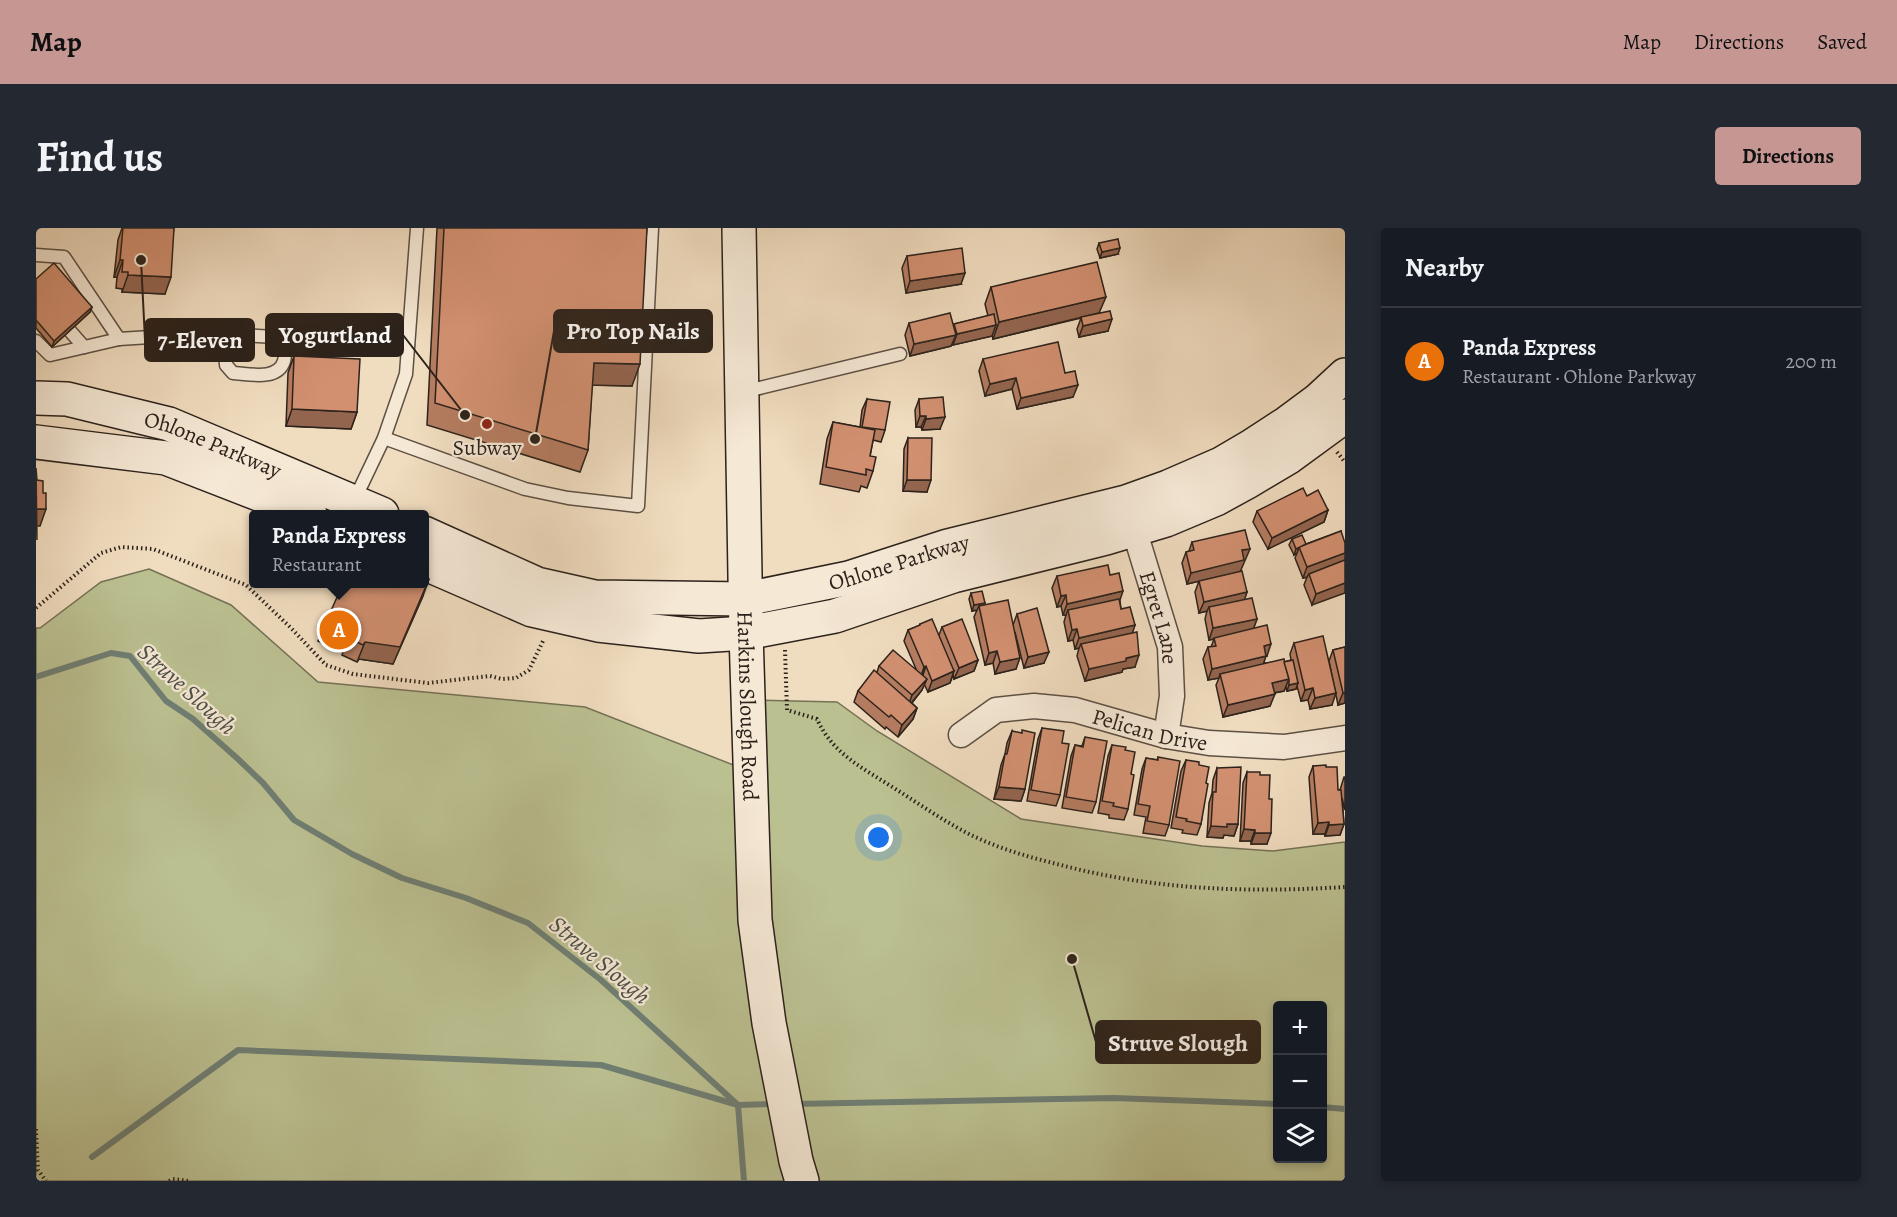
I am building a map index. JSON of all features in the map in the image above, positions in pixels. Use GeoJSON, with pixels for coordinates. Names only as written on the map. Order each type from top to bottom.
{"type":"FeatureCollection","features":[{"type":"Feature","properties":{"kind":"main road","name":"Harkins Slough Road"},"geometry":{"type":"LineString","coordinates":[[740,228],[746,633],[755,920],[769,1023],[802,1181]]}},
{"type":"Feature","properties":{"kind":"main road","name":"Ohlone Parkway"},"geometry":{"type":"LineString","coordinates":[[429,565],[532,609],[587,622],[699,636],[746,633],[835,616],[1130,516],[1287,423],[1318,400],[1345,375]]}},
{"type":"Feature","properties":{"kind":"main road","name":"Ohlone Parkway"},"geometry":{"type":"LineString","coordinates":[[36,398],[67,399],[169,424],[362,510]]}},
{"type":"Feature","properties":{"kind":"main road","name":"Ohlone Parkway"},"geometry":{"type":"LineString","coordinates":[[429,535],[537,584],[595,597],[746,599],[849,578],[957,543],[1130,516],[1166,520],[1216,499],[1289,457],[1345,416]]}},
{"type":"Feature","properties":{"kind":"main road","name":"Ohlone Parkway"},"geometry":{"type":"LineString","coordinates":[[36,442],[166,458],[300,510]]}},
{"type":"Feature","properties":{"kind":"street","name":"Egret Lane"},"geometry":{"type":"LineString","coordinates":[[1130,516],[1160,608],[1170,647],[1172,696],[1166,736]]}},
{"type":"Feature","properties":{"kind":"street","name":"Pelican Drive"},"geometry":{"type":"LineString","coordinates":[[961,735],[996,710],[1034,706],[1076,710],[1166,736],[1209,742],[1261,746],[1305,745],[1345,738]]}},
{"type":"Feature","properties":{"kind":"lane"},"geometry":{"type":"LineString","coordinates":[[362,510],[406,374],[417,228]]}},
{"type":"Feature","properties":{"kind":"lane"},"geometry":{"type":"LineString","coordinates":[[384,438],[525,489],[568,498],[638,506],[652,228]]}},
{"type":"Feature","properties":{"kind":"lane"},"geometry":{"type":"LineString","coordinates":[[36,255],[64,257],[119,339]]}},
{"type":"Feature","properties":{"kind":"lane"},"geometry":{"type":"LineString","coordinates":[[70,331],[84,347]]}},
{"type":"Feature","properties":{"kind":"lane"},"geometry":{"type":"LineString","coordinates":[[36,341],[50,356],[119,339],[197,334],[408,345]]}},
{"type":"Feature","properties":{"kind":"lane"},"geometry":{"type":"LineString","coordinates":[[224,334],[226,365],[233,373],[268,375],[278,370],[284,361],[285,337]]}},
{"type":"Feature","properties":{"kind":"lane"},"geometry":{"type":"LineString","coordinates":[[742,392],[900,354]]}},
{"type":"Feature","properties":{"kind":"path"},"geometry":{"type":"LineString","coordinates":[[36,608],[101,553],[121,547],[153,549],[249,588]]}},
{"type":"Feature","properties":{"kind":"path"},"geometry":{"type":"LineString","coordinates":[[249,588],[326,665],[353,674],[428,683],[490,676],[502,679],[516,678],[529,670],[547,633]]}},
{"type":"Feature","properties":{"kind":"path"},"geometry":{"type":"LineString","coordinates":[[785,647],[787,710],[817,719],[828,740],[848,758],[935,814],[982,840],[1038,859],[1097,875],[1140,882],[1260,891],[1345,887]]}},
{"type":"Feature","properties":{"kind":"path"},"geometry":{"type":"LineString","coordinates":[[36,1129],[38,1170],[46,1181]]}},
{"type":"Feature","properties":{"kind":"path"},"geometry":{"type":"LineString","coordinates":[[169,1181],[189,1181]]}},
{"type":"Feature","properties":{"kind":"green space","name":"Struve Slough"},"geometry":{"type":"Polygon","coordinates":[[[149,569],[231,605],[318,682],[585,707],[759,775],[752,700],[837,702],[877,731],[1021,819],[1202,846],[1273,851],[1345,842],[1345,1181],[36,1181],[36,628],[40,628],[101,582],[149,569]]]}},
{"type":"Feature","properties":{"kind":"building"},"geometry":{"type":"Polygon","coordinates":[[[123,228],[174,228],[171,277],[128,275],[128,272],[122,272],[123,260],[120,260],[123,228]]]}},
{"type":"Feature","properties":{"kind":"building"},"geometry":{"type":"Polygon","coordinates":[[[444,228],[647,228],[640,364],[594,363],[588,450],[435,403],[444,228]]]}},
{"type":"Feature","properties":{"kind":"building"},"geometry":{"type":"Polygon","coordinates":[[[1118,239],[1120,248],[1102,252],[1099,243],[1118,239]]]}},
{"type":"Feature","properties":{"kind":"building"},"geometry":{"type":"Polygon","coordinates":[[[962,248],[965,273],[910,281],[907,256],[962,248]]]}},
{"type":"Feature","properties":{"kind":"building"},"geometry":{"type":"Polygon","coordinates":[[[1097,262],[1106,297],[999,322],[991,287],[1097,262]]]}},
{"type":"Feature","properties":{"kind":"building"},"geometry":{"type":"Polygon","coordinates":[[[54,263],[92,307],[54,341],[36,320],[36,279],[54,263]]]}},
{"type":"Feature","properties":{"kind":"building"},"geometry":{"type":"Polygon","coordinates":[[[1110,311],[1112,319],[1083,326],[1081,317],[1110,311]]]}},
{"type":"Feature","properties":{"kind":"building"},"geometry":{"type":"Polygon","coordinates":[[[950,313],[956,335],[914,344],[909,323],[950,313]]]}},
{"type":"Feature","properties":{"kind":"building"},"geometry":{"type":"Polygon","coordinates":[[[994,314],[996,325],[957,334],[954,324],[994,314]]]}},
{"type":"Feature","properties":{"kind":"building"},"geometry":{"type":"Polygon","coordinates":[[[1058,342],[1065,373],[1075,371],[1078,385],[1021,398],[1016,378],[990,384],[983,359],[1058,342]]]}},
{"type":"Feature","properties":{"kind":"building"},"geometry":{"type":"Polygon","coordinates":[[[294,356],[360,359],[357,412],[292,409],[294,356]]]}},
{"type":"Feature","properties":{"kind":"building"},"geometry":{"type":"Polygon","coordinates":[[[943,397],[945,417],[926,419],[926,416],[920,416],[919,399],[943,397]]]}},
{"type":"Feature","properties":{"kind":"building"},"geometry":{"type":"Polygon","coordinates":[[[867,399],[890,402],[885,430],[862,427],[867,399]]]}},
{"type":"Feature","properties":{"kind":"building"},"geometry":{"type":"Polygon","coordinates":[[[833,422],[875,430],[870,456],[876,457],[873,471],[866,469],[866,475],[826,467],[833,422]]]}},
{"type":"Feature","properties":{"kind":"building"},"geometry":{"type":"Polygon","coordinates":[[[908,438],[932,438],[931,480],[907,480],[908,438]]]}},
{"type":"Feature","properties":{"kind":"building"},"geometry":{"type":"Polygon","coordinates":[[[36,468],[37,480],[43,481],[43,493],[46,493],[46,509],[37,509],[36,468]]]}},
{"type":"Feature","properties":{"kind":"building"},"geometry":{"type":"Polygon","coordinates":[[[1303,488],[1307,496],[1318,490],[1328,510],[1272,538],[1257,511],[1303,488]]]}},
{"type":"Feature","properties":{"kind":"building"},"geometry":{"type":"Polygon","coordinates":[[[1245,530],[1250,549],[1242,550],[1244,560],[1191,573],[1186,552],[1194,550],[1192,542],[1245,530]]]}},
{"type":"Feature","properties":{"kind":"building"},"geometry":{"type":"Polygon","coordinates":[[[1341,531],[1345,553],[1307,567],[1299,547],[1341,531]]]}},
{"type":"Feature","properties":{"kind":"building"},"geometry":{"type":"Polygon","coordinates":[[[1302,535],[1306,544],[1296,549],[1292,539],[1302,535]]]}},
{"type":"Feature","properties":{"kind":"building"},"geometry":{"type":"Polygon","coordinates":[[[1345,560],[1345,583],[1316,594],[1309,574],[1345,560]]]}},
{"type":"Feature","properties":{"kind":"building"},"geometry":{"type":"Polygon","coordinates":[[[1108,565],[1110,575],[1119,573],[1123,591],[1067,604],[1066,595],[1061,596],[1057,576],[1108,565]]]}},
{"type":"Feature","properties":{"kind":"building"},"geometry":{"type":"Polygon","coordinates":[[[1242,571],[1247,592],[1204,602],[1199,581],[1242,571]]]}},
{"type":"Feature","properties":{"kind":"building"},"geometry":{"type":"Polygon","coordinates":[[[341,588],[425,588],[400,647],[365,642],[363,645],[325,624],[341,588]]]}},
{"type":"Feature","properties":{"kind":"building"},"geometry":{"type":"Polygon","coordinates":[[[982,591],[985,603],[974,605],[971,593],[982,591]]]}},
{"type":"Feature","properties":{"kind":"building"},"geometry":{"type":"Polygon","coordinates":[[[1252,598],[1257,619],[1213,628],[1209,607],[1252,598]]]}},
{"type":"Feature","properties":{"kind":"building"},"geometry":{"type":"Polygon","coordinates":[[[1119,599],[1121,609],[1130,607],[1135,625],[1079,638],[1077,629],[1072,630],[1068,610],[1119,599]]]}},
{"type":"Feature","properties":{"kind":"building"},"geometry":{"type":"Polygon","coordinates":[[[1008,600],[1020,658],[1000,662],[997,651],[989,653],[979,606],[1008,600]]]}},
{"type":"Feature","properties":{"kind":"building"},"geometry":{"type":"Polygon","coordinates":[[[1037,608],[1049,652],[1028,657],[1017,614],[1037,608]]]}},
{"type":"Feature","properties":{"kind":"building"},"geometry":{"type":"Polygon","coordinates":[[[932,619],[954,671],[932,681],[908,630],[932,619]]]}},
{"type":"Feature","properties":{"kind":"building"},"geometry":{"type":"Polygon","coordinates":[[[962,619],[978,660],[959,668],[942,627],[962,619]]]}},
{"type":"Feature","properties":{"kind":"building"},"geometry":{"type":"Polygon","coordinates":[[[1267,625],[1271,644],[1264,646],[1266,656],[1212,669],[1208,647],[1216,646],[1214,638],[1267,625]]]}},
{"type":"Feature","properties":{"kind":"building"},"geometry":{"type":"Polygon","coordinates":[[[1137,632],[1139,655],[1126,658],[1126,661],[1089,669],[1081,644],[1137,632]]]}},
{"type":"Feature","properties":{"kind":"building"},"geometry":{"type":"Polygon","coordinates":[[[1323,636],[1336,693],[1315,698],[1313,688],[1305,690],[1294,643],[1323,636]]]}},
{"type":"Feature","properties":{"kind":"building"},"geometry":{"type":"Polygon","coordinates":[[[1345,647],[1345,693],[1343,693],[1333,650],[1345,647]]]}},
{"type":"Feature","properties":{"kind":"building"},"geometry":{"type":"Polygon","coordinates":[[[893,650],[927,679],[912,695],[879,666],[893,650]]]}},
{"type":"Feature","properties":{"kind":"building"},"geometry":{"type":"Polygon","coordinates":[[[1284,659],[1289,679],[1272,683],[1275,694],[1228,705],[1220,674],[1284,659]]]}},
{"type":"Feature","properties":{"kind":"building"},"geometry":{"type":"Polygon","coordinates":[[[1293,660],[1298,683],[1289,685],[1284,662],[1293,660]]]}},
{"type":"Feature","properties":{"kind":"building"},"geometry":{"type":"Polygon","coordinates":[[[874,670],[917,708],[902,725],[858,691],[874,670]]]}},
{"type":"Feature","properties":{"kind":"building"},"geometry":{"type":"Polygon","coordinates":[[[1042,728],[1064,731],[1062,743],[1069,744],[1060,795],[1031,790],[1042,728]]]}},
{"type":"Feature","properties":{"kind":"building"},"geometry":{"type":"Polygon","coordinates":[[[1022,730],[1035,733],[1025,789],[999,787],[1012,731],[1022,733],[1022,730]]]}},
{"type":"Feature","properties":{"kind":"building"},"geometry":{"type":"Polygon","coordinates":[[[1085,737],[1107,741],[1096,802],[1066,797],[1075,745],[1083,747],[1085,737]]]}},
{"type":"Feature","properties":{"kind":"building"},"geometry":{"type":"Polygon","coordinates":[[[1112,745],[1126,747],[1125,750],[1135,752],[1131,774],[1134,775],[1128,809],[1102,801],[1112,745]]]}},
{"type":"Feature","properties":{"kind":"building"},"geometry":{"type":"Polygon","coordinates":[[[1158,757],[1180,761],[1169,825],[1147,821],[1150,806],[1138,804],[1146,758],[1158,760],[1158,757]]]}},
{"type":"Feature","properties":{"kind":"building"},"geometry":{"type":"Polygon","coordinates":[[[1186,760],[1199,762],[1199,765],[1209,767],[1201,824],[1176,817],[1186,760]]]}},
{"type":"Feature","properties":{"kind":"building"},"geometry":{"type":"Polygon","coordinates":[[[1326,765],[1326,767],[1337,767],[1338,790],[1341,790],[1344,824],[1318,823],[1313,766],[1326,765]]]}},
{"type":"Feature","properties":{"kind":"building"},"geometry":{"type":"Polygon","coordinates":[[[1241,767],[1238,824],[1227,824],[1227,827],[1211,826],[1217,768],[1241,767]]]}},
{"type":"Feature","properties":{"kind":"building"},"geometry":{"type":"Polygon","coordinates":[[[1247,772],[1270,775],[1271,833],[1255,833],[1255,830],[1244,829],[1247,772]]]}},
{"type":"Feature","properties":{"kind":"waterway","name":"Struve Slough"},"geometry":{"type":"LineString","coordinates":[[36,677],[111,653],[130,656],[166,701],[193,719],[238,759],[263,783],[294,820],[352,854],[402,878],[466,898],[528,923],[601,980],[738,1105],[775,1104]]}},
{"type":"Feature","properties":{"kind":"waterway"},"geometry":{"type":"LineString","coordinates":[[92,1157],[238,1050],[601,1065],[738,1105],[744,1181]]}},
{"type":"Feature","properties":{"kind":"waterway","name":"Struve Slough"},"geometry":{"type":"LineString","coordinates":[[794,1104],[1114,1098],[1273,1104]]}},
{"type":"Feature","properties":{"kind":"waterway","name":"Struve Slough"},"geometry":{"type":"LineString","coordinates":[[1327,1107],[1345,1109]]}},
{"type":"Feature","properties":{"kind":"place","name":"7-Eleven"},"geometry":{"type":"Point","coordinates":[141,260]}},
{"type":"Feature","properties":{"kind":"place","name":"Yogurtland"},"geometry":{"type":"Point","coordinates":[465,415]}},
{"type":"Feature","properties":{"kind":"place","name":"Subway"},"geometry":{"type":"Point","coordinates":[487,424]}},
{"type":"Feature","properties":{"kind":"place","name":"Pro Top Nails"},"geometry":{"type":"Point","coordinates":[535,439]}},
{"type":"Feature","properties":{"kind":"place","name":"Panda Express"},"geometry":{"type":"Point","coordinates":[339,630]}},
{"type":"Feature","properties":{"kind":"place","name":"Struve Slough"},"geometry":{"type":"Point","coordinates":[1072,959]}}]}
